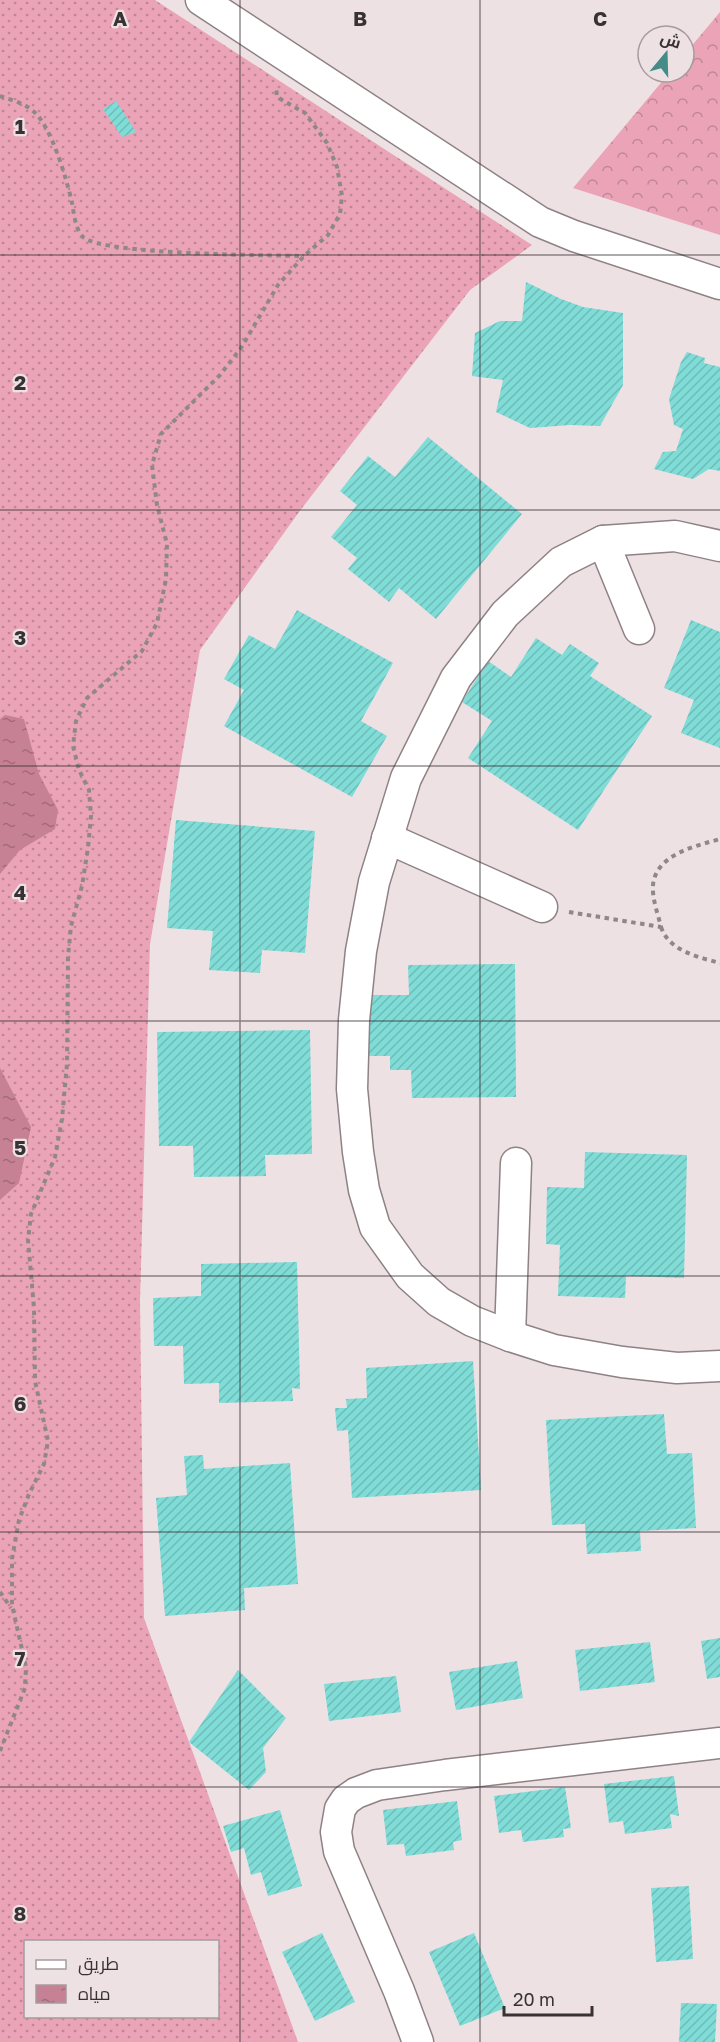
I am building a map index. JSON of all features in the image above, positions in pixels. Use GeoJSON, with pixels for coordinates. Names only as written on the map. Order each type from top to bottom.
{"type":"FeatureCollection","features":[{"type":"Feature","properties":{"kind":"street"},"geometry":{"type":"LineString","coordinates":[[201,0],[540,222],[598,244],[720,284]]}},
{"type":"Feature","properties":{"kind":"street"},"geometry":{"type":"LineString","coordinates":[[720,546],[675,536],[603,541],[561,562],[505,614],[456,678],[406,778],[374,882],[361,951],[354,1020],[352,1089],[364,1190],[375,1227],[410,1276],[439,1302],[472,1321],[554,1350],[622,1362],[677,1368],[720,1366]]}},
{"type":"Feature","properties":{"kind":"street"},"geometry":{"type":"LineString","coordinates":[[603,541],[639,629]]}},
{"type":"Feature","properties":{"kind":"street"},"geometry":{"type":"LineString","coordinates":[[387,838],[542,907]]}},
{"type":"Feature","properties":{"kind":"street"},"geometry":{"type":"LineString","coordinates":[[510,1336],[516,1163]]}},
{"type":"Feature","properties":{"kind":"street"},"geometry":{"type":"LineString","coordinates":[[418,2042],[399,1991],[339,1851],[337,1824],[340,1809],[346,1800],[356,1793],[377,1785],[434,1776],[720,1743]]}},
{"type":"Feature","properties":{"kind":"path"},"geometry":{"type":"LineString","coordinates":[[0,1751],[25,1688],[26,1667],[13,1611],[12,1559],[19,1520],[44,1464],[48,1441],[35,1382],[34,1308],[28,1240],[31,1214],[55,1157],[62,1119],[67,1064],[68,957],[71,926],[82,886],[88,848],[89,790],[79,770],[73,746],[76,720],[87,698],[142,651],[157,623],[166,579],[166,544],[157,505],[152,465],[161,434],[220,375],[241,348],[278,285],[328,234],[340,214],[342,196],[337,167],[327,142],[305,113],[277,97],[271,46]]}},
{"type":"Feature","properties":{"kind":"path"},"geometry":{"type":"LineString","coordinates":[[0,96],[19,102],[34,111],[47,131],[57,154],[78,229],[83,237],[96,244],[135,249],[233,255],[304,256]]}},
{"type":"Feature","properties":{"kind":"path"},"geometry":{"type":"LineString","coordinates":[[720,839],[675,854],[661,866],[654,885],[654,895],[664,936],[673,945],[694,955],[720,963]]}},
{"type":"Feature","properties":{"kind":"path"},"geometry":{"type":"LineString","coordinates":[[542,907],[661,927]]}},
{"type":"Feature","properties":{"kind":"path"},"geometry":{"type":"LineString","coordinates":[[0,1592],[13,1611]]}},
{"type":"Feature","properties":{"kind":"green space"},"geometry":{"type":"Polygon","coordinates":[[[0,0],[155,0],[532,245],[470,290],[299,512],[200,650],[150,944],[140,1301],[144,1618],[298,2042],[0,2042],[0,0]]]}},
{"type":"Feature","properties":{"kind":"green space"},"geometry":{"type":"Polygon","coordinates":[[[720,12],[720,235],[573,188],[660,84],[696,84],[696,41],[720,12]]]}},
{"type":"Feature","properties":{"kind":"water"},"geometry":{"type":"Polygon","coordinates":[[[5,715],[24,719],[39,774],[58,810],[55,829],[20,850],[0,874],[0,719],[5,715]]]}},
{"type":"Feature","properties":{"kind":"water"},"geometry":{"type":"Polygon","coordinates":[[[0,1068],[31,1127],[19,1183],[0,1200],[0,1068]]]}},
{"type":"Feature","properties":{"kind":"building"},"geometry":{"type":"Polygon","coordinates":[[[116,101],[136,132],[122,137],[103,109],[116,101]]]}},
{"type":"Feature","properties":{"kind":"building"},"geometry":{"type":"Polygon","coordinates":[[[526,282],[583,307],[623,313],[623,385],[600,426],[570,425],[530,428],[496,412],[503,380],[472,376],[475,333],[500,321],[522,321],[526,282]]]}},
{"type":"Feature","properties":{"kind":"building"},"geometry":{"type":"Polygon","coordinates":[[[687,352],[705,358],[704,363],[720,367],[720,471],[709,469],[693,479],[654,469],[663,452],[676,451],[683,429],[674,425],[669,399],[681,362],[687,352]]]}},
{"type":"Feature","properties":{"kind":"building"},"geometry":{"type":"Polygon","coordinates":[[[428,437],[522,514],[436,619],[399,588],[389,602],[348,569],[357,558],[331,537],[357,505],[340,491],[368,456],[395,477],[428,437]]]}},
{"type":"Feature","properties":{"kind":"building"},"geometry":{"type":"Polygon","coordinates":[[[297,610],[393,663],[361,721],[387,736],[352,797],[224,726],[244,690],[224,679],[249,635],[275,649],[297,610]]]}},
{"type":"Feature","properties":{"kind":"building"},"geometry":{"type":"Polygon","coordinates":[[[691,620],[720,632],[720,748],[681,733],[694,700],[664,688],[691,620]]]}},
{"type":"Feature","properties":{"kind":"building"},"geometry":{"type":"Polygon","coordinates":[[[536,638],[562,655],[570,644],[599,663],[590,676],[652,716],[578,830],[468,758],[492,721],[462,702],[488,661],[511,677],[536,638]]]}},
{"type":"Feature","properties":{"kind":"building"},"geometry":{"type":"Polygon","coordinates":[[[176,820],[315,831],[305,953],[262,950],[260,973],[209,970],[213,931],[167,928],[176,820]]]}},
{"type":"Feature","properties":{"kind":"building"},"geometry":{"type":"Polygon","coordinates":[[[515,964],[516,1097],[412,1098],[411,1070],[390,1070],[390,1056],[368,1056],[367,995],[409,995],[408,965],[515,964]]]}},
{"type":"Feature","properties":{"kind":"building"},"geometry":{"type":"Polygon","coordinates":[[[310,1030],[312,1154],[265,1155],[266,1176],[194,1177],[193,1146],[159,1146],[157,1032],[310,1030]]]}},
{"type":"Feature","properties":{"kind":"building"},"geometry":{"type":"Polygon","coordinates":[[[585,1152],[687,1155],[684,1278],[626,1276],[625,1298],[558,1296],[560,1245],[546,1244],[547,1187],[584,1188],[585,1152]]]}},
{"type":"Feature","properties":{"kind":"building"},"geometry":{"type":"Polygon","coordinates":[[[297,1262],[300,1389],[292,1388],[293,1401],[219,1403],[219,1383],[184,1384],[183,1346],[154,1346],[153,1298],[201,1296],[201,1264],[297,1262]]]}},
{"type":"Feature","properties":{"kind":"building"},"geometry":{"type":"Polygon","coordinates":[[[473,1361],[481,1490],[352,1498],[348,1430],[337,1431],[335,1408],[347,1408],[346,1399],[367,1398],[366,1368],[473,1361]]]}},
{"type":"Feature","properties":{"kind":"building"},"geometry":{"type":"Polygon","coordinates":[[[664,1414],[667,1454],[692,1453],[696,1528],[640,1531],[641,1551],[587,1554],[585,1524],[552,1525],[546,1420],[664,1414]]]}},
{"type":"Feature","properties":{"kind":"building"},"geometry":{"type":"Polygon","coordinates":[[[203,1455],[204,1469],[290,1463],[298,1584],[244,1588],[245,1610],[165,1616],[156,1498],[187,1495],[184,1456],[203,1455]]]}},
{"type":"Feature","properties":{"kind":"building"},"geometry":{"type":"Polygon","coordinates":[[[720,1638],[720,1677],[707,1679],[701,1641],[720,1638]]]}},
{"type":"Feature","properties":{"kind":"building"},"geometry":{"type":"Polygon","coordinates":[[[650,1642],[655,1682],[580,1691],[575,1650],[650,1642]]]}},
{"type":"Feature","properties":{"kind":"building"},"geometry":{"type":"Polygon","coordinates":[[[517,1661],[523,1698],[456,1710],[449,1672],[517,1661]]]}},
{"type":"Feature","properties":{"kind":"building"},"geometry":{"type":"Polygon","coordinates":[[[238,1670],[286,1718],[263,1748],[266,1772],[249,1790],[189,1742],[238,1670]]]}},
{"type":"Feature","properties":{"kind":"building"},"geometry":{"type":"Polygon","coordinates":[[[396,1676],[401,1712],[329,1721],[324,1684],[396,1676]]]}},
{"type":"Feature","properties":{"kind":"building"},"geometry":{"type":"Polygon","coordinates":[[[674,1776],[679,1816],[670,1814],[672,1828],[625,1834],[623,1821],[609,1823],[604,1784],[674,1776]]]}},
{"type":"Feature","properties":{"kind":"building"},"geometry":{"type":"Polygon","coordinates":[[[565,1787],[571,1828],[563,1829],[564,1837],[523,1842],[521,1830],[499,1833],[494,1796],[565,1787]]]}},
{"type":"Feature","properties":{"kind":"building"},"geometry":{"type":"Polygon","coordinates":[[[457,1801],[462,1840],[453,1842],[454,1850],[406,1856],[404,1844],[387,1845],[383,1810],[457,1801]]]}},
{"type":"Feature","properties":{"kind":"building"},"geometry":{"type":"Polygon","coordinates":[[[280,1810],[302,1886],[268,1896],[261,1872],[251,1875],[244,1848],[231,1852],[223,1826],[280,1810]]]}},
{"type":"Feature","properties":{"kind":"building"},"geometry":{"type":"Polygon","coordinates":[[[689,1886],[693,1959],[656,1962],[651,1888],[689,1886]]]}},
{"type":"Feature","properties":{"kind":"building"},"geometry":{"type":"Polygon","coordinates":[[[322,1933],[355,2002],[315,2021],[282,1952],[322,1933]]]}},
{"type":"Feature","properties":{"kind":"building"},"geometry":{"type":"Polygon","coordinates":[[[474,1933],[505,2008],[460,2026],[429,1952],[474,1933]]]}},
{"type":"Feature","properties":{"kind":"building"},"geometry":{"type":"Polygon","coordinates":[[[681,2003],[717,2004],[715,2042],[679,2042],[681,2003]]]}}]}
